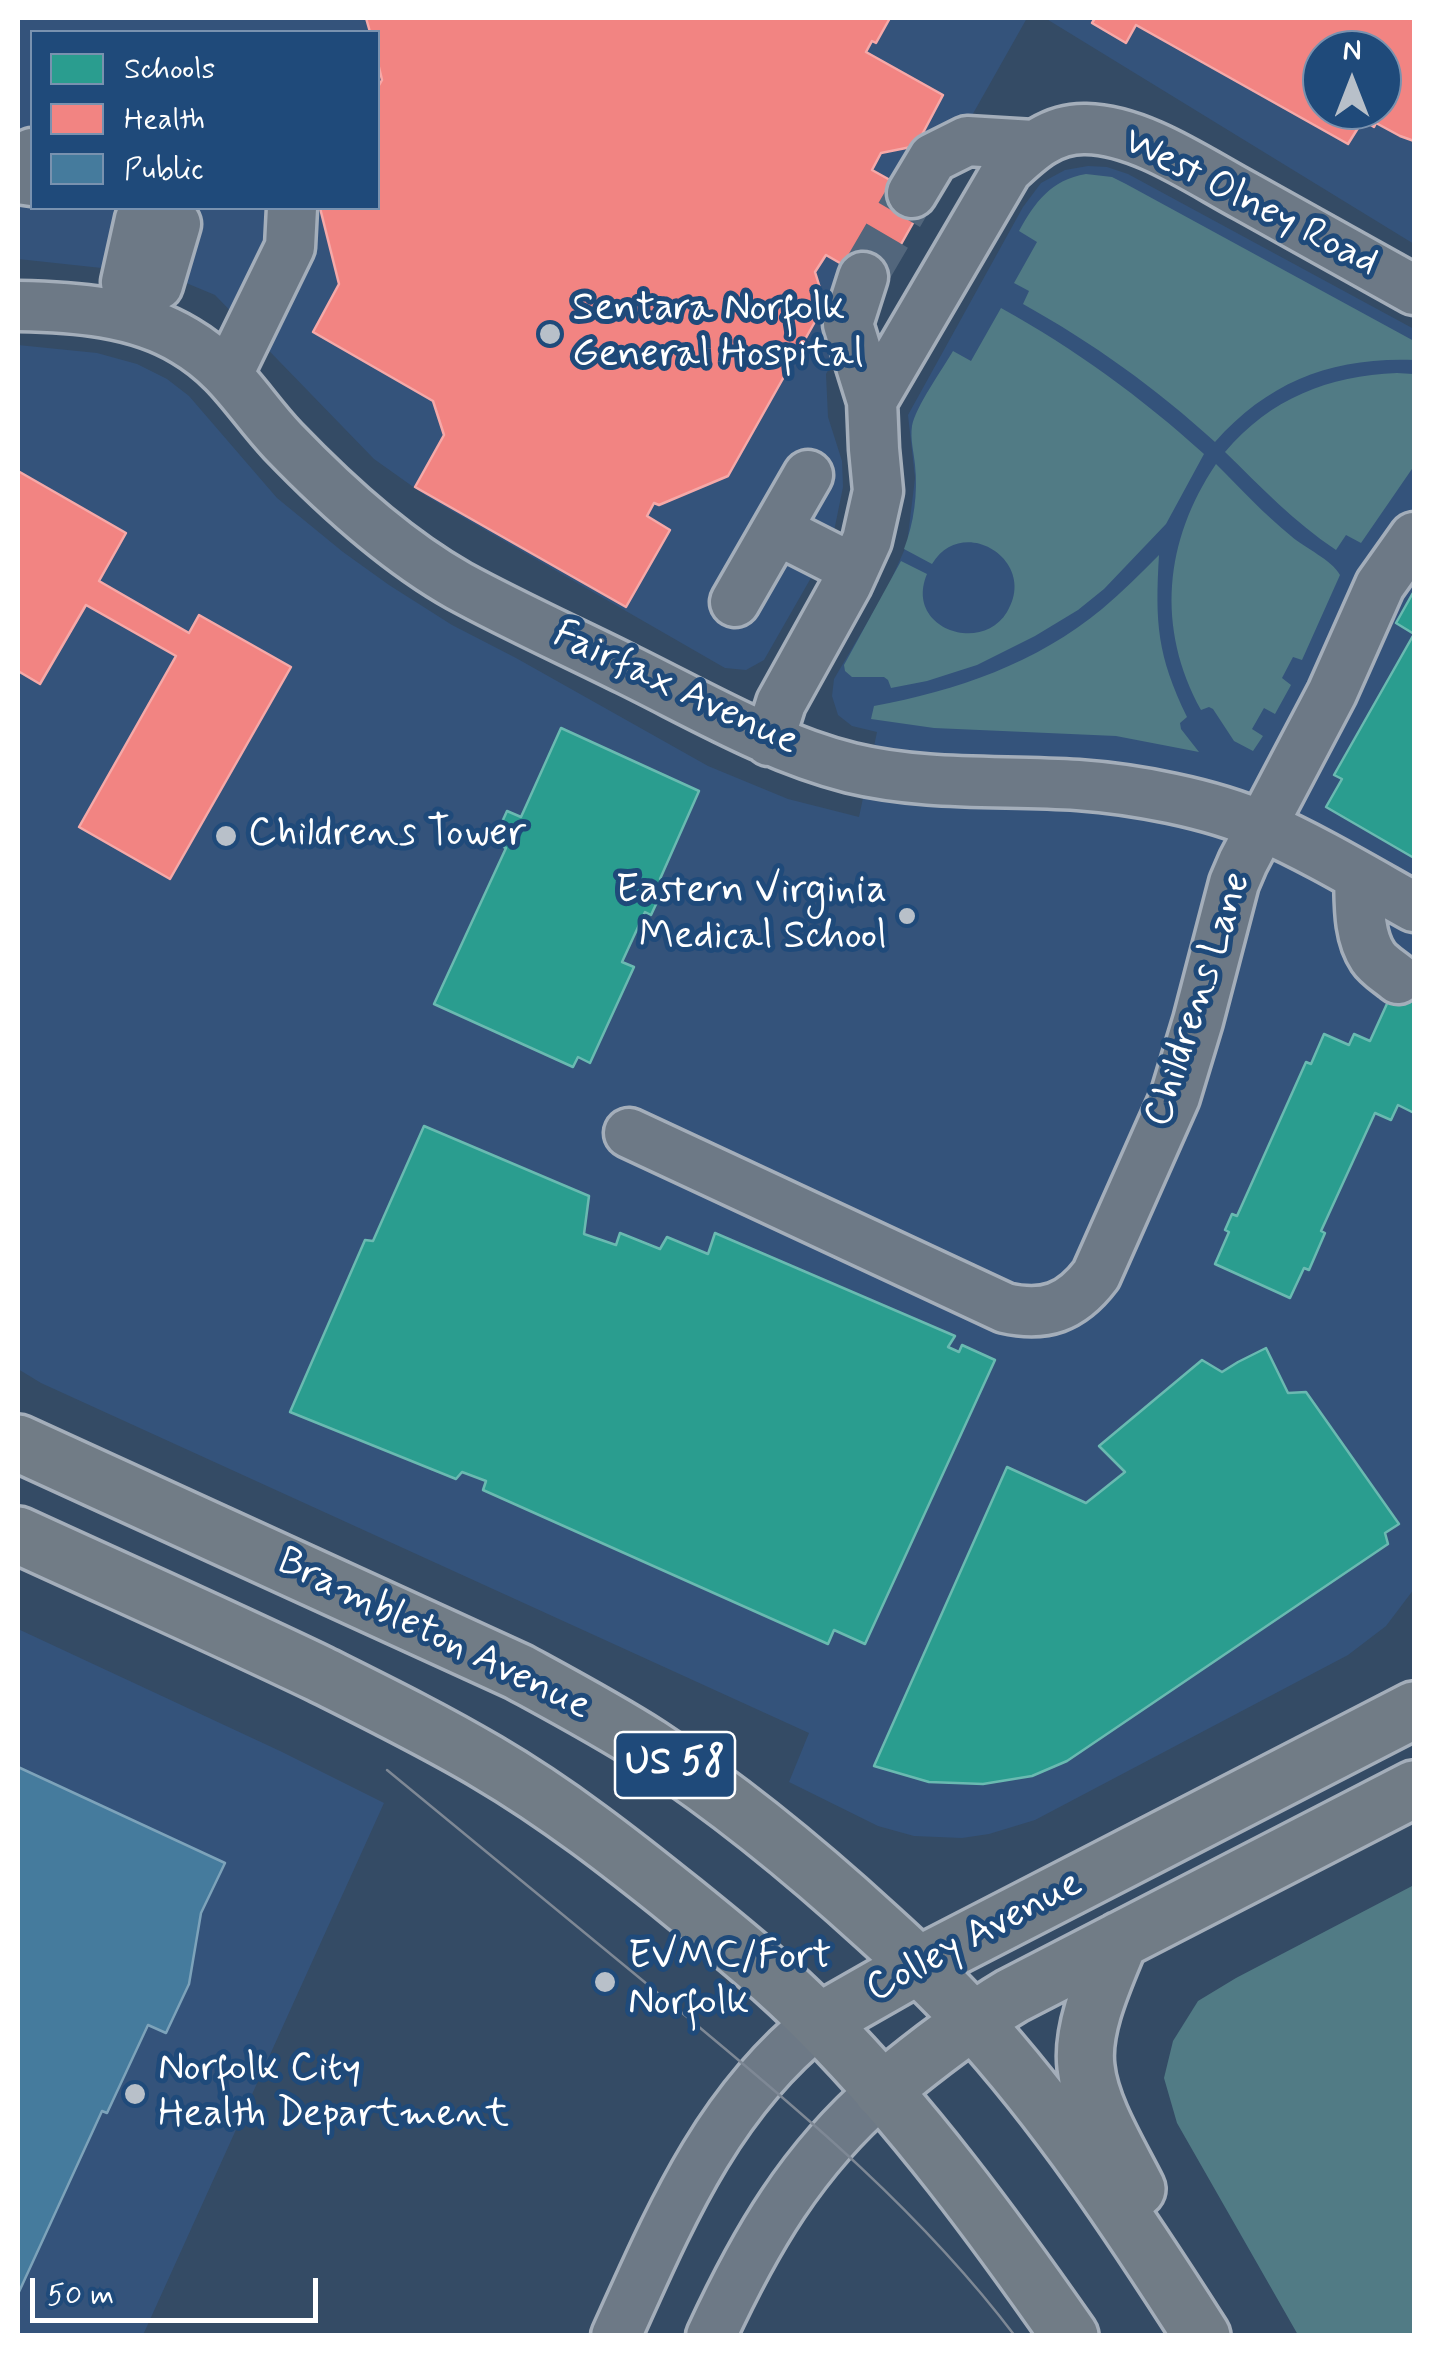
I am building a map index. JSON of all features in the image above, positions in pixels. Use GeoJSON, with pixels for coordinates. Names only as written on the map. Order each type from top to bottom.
{"type":"FeatureCollection","features":[{"type":"Feature","properties":{"kind":"main road","name":"Brambleton Avenue"},"geometry":{"type":"LineString","coordinates":[[18,1442],[519,1672],[652,1748],[763,1829],[815,1870],[920,1965],[972,2020],[1083,2157],[1205,2336]]}},
{"type":"Feature","properties":{"kind":"main road","name":"US 58"},"geometry":{"type":"LineString","coordinates":[[18,1535],[384,1706],[486,1761],[579,1822],[747,1956],[819,2022],[882,2091],[991,2224],[1070,2336]]}},
{"type":"Feature","properties":{"kind":"main road","name":"Colley Avenue"},"geometry":{"type":"LineString","coordinates":[[819,2022],[920,1965],[1414,1710]]}},
{"type":"Feature","properties":{"kind":"main road","name":"Colley Avenue"},"geometry":{"type":"LineString","coordinates":[[882,2091],[972,2020],[1414,1790]]}},
{"type":"Feature","properties":{"kind":"main road"},"geometry":{"type":"LineString","coordinates":[[1120,1940],[1095,2005],[1085,2054],[1086,2072],[1099,2110],[1205,2336]]}},
{"type":"Feature","properties":{"kind":"street","name":"West Olney Road"},"geometry":{"type":"LineString","coordinates":[[872,401],[1007,170],[1033,145],[1054,134],[1083,128],[1112,132],[1160,150],[1414,290]]}},
{"type":"Feature","properties":{"kind":"street"},"geometry":{"type":"LineString","coordinates":[[912,193],[933,158],[967,141],[1033,145]]}},
{"type":"Feature","properties":{"kind":"street"},"geometry":{"type":"LineString","coordinates":[[30,156],[18,179],[30,181]]}},
{"type":"Feature","properties":{"kind":"street"},"geometry":{"type":"LineString","coordinates":[[136,306],[158,286],[176,224],[161,210]]}},
{"type":"Feature","properties":{"kind":"street"},"geometry":{"type":"LineString","coordinates":[[228,374],[290,247],[292,210]]}},
{"type":"Feature","properties":{"kind":"street"},"geometry":{"type":"LineString","coordinates":[[769,741],[781,703],[868,540],[878,491],[872,401],[848,324],[863,276]]}},
{"type":"Feature","properties":{"kind":"street","name":"Fairfax Avenue"},"geometry":{"type":"LineString","coordinates":[[18,306],[136,306],[209,356],[280,438],[336,493],[401,546],[458,585],[769,741],[851,768],[922,780],[1098,788],[1203,807],[1260,826],[1414,907]]}},
{"type":"Feature","properties":{"kind":"street"},"geometry":{"type":"LineString","coordinates":[[735,602],[808,475]]}},
{"type":"Feature","properties":{"kind":"street"},"geometry":{"type":"LineString","coordinates":[[776,530],[854,569]]}},
{"type":"Feature","properties":{"kind":"street","name":"Childrens Lane"},"geometry":{"type":"LineString","coordinates":[[630,1133],[1005,1308],[1033,1312],[1055,1309],[1072,1300],[1096,1275],[1175,1097],[1234,883],[1260,826],[1332,693],[1380,585],[1414,537]]}},
{"type":"Feature","properties":{"kind":"street"},"geometry":{"type":"LineString","coordinates":[[1359,876],[1366,943],[1374,960],[1398,978]]}},
{"type":"Feature","properties":{"kind":"street","name":"Colley Avenue"},"geometry":{"type":"LineString","coordinates":[[616,2336],[671,2215],[704,2154],[769,2067],[819,2022]]}},
{"type":"Feature","properties":{"kind":"street","name":"Colley Avenue"},"geometry":{"type":"LineString","coordinates":[[711,2336],[740,2273],[789,2192],[831,2140],[882,2091]]}},
{"type":"Feature","properties":{"kind":"shaded area","name":"Sentara Norfolk General Hospital"},"geometry":{"type":"Polygon","coordinates":[[[18,18],[1027,18],[826,374],[828,417],[842,461],[843,487],[832,541],[764,660],[746,670],[725,668],[426,496],[374,459],[215,295],[167,275],[18,259],[18,18]]]}},
{"type":"Feature","properties":{"kind":"shaded area"},"geometry":{"type":"Polygon","coordinates":[[[1045,18],[1414,18],[1414,244],[1045,18]]]}},
{"type":"Feature","properties":{"kind":"shaded area","name":"Eastern Virginia Medical School"},"geometry":{"type":"Polygon","coordinates":[[[1088,166],[1128,174],[1414,329],[1414,1589],[1386,1626],[1348,1655],[1035,1820],[962,1838],[914,1836],[878,1826],[789,1782],[809,1733],[41,1383],[18,1369],[18,345],[97,353],[137,364],[167,379],[189,396],[277,498],[343,552],[452,625],[708,766],[788,799],[859,817],[877,732],[852,726],[838,715],[832,696],[834,679],[887,589],[907,544],[915,478],[908,415],[1023,207],[1041,183],[1065,170],[1088,166]]]}},
{"type":"Feature","properties":{"kind":"shaded area","name":"Norfolk City Health Department"},"geometry":{"type":"Polygon","coordinates":[[[18,1629],[384,1803],[143,2335],[18,2336],[18,1629]]]}},
{"type":"Feature","properties":{"kind":"green space"},"geometry":{"type":"Polygon","coordinates":[[[1086,174],[1112,177],[1126,184],[1414,341],[1414,360],[1356,363],[1304,377],[1257,403],[1215,442],[1123,367],[1023,304],[1029,291],[1014,283],[1037,242],[1019,231],[1045,194],[1063,181],[1086,174]]]}},
{"type":"Feature","properties":{"kind":"green space"},"geometry":{"type":"Polygon","coordinates":[[[1001,308],[1107,375],[1204,454],[1166,524],[1104,589],[1078,610],[977,665],[927,681],[891,688],[884,677],[852,677],[844,665],[901,561],[927,574],[923,593],[926,609],[935,621],[949,629],[980,632],[995,625],[1007,612],[1014,593],[1013,576],[1006,561],[993,550],[978,543],[961,543],[945,549],[932,564],[904,549],[915,497],[911,436],[914,418],[953,351],[971,361],[1001,308]]]}},
{"type":"Feature","properties":{"kind":"green space"},"geometry":{"type":"Polygon","coordinates":[[[1413,374],[1414,466],[1361,543],[1346,535],[1336,550],[1292,516],[1225,452],[1262,417],[1302,393],[1347,379],[1413,374]]]}},
{"type":"Feature","properties":{"kind":"green space"},"geometry":{"type":"Polygon","coordinates":[[[1216,464],[1281,528],[1340,575],[1302,660],[1293,657],[1282,678],[1291,685],[1275,714],[1264,708],[1252,729],[1263,736],[1253,751],[1234,741],[1213,709],[1201,710],[1177,648],[1172,616],[1172,585],[1185,523],[1216,464]]]}},
{"type":"Feature","properties":{"kind":"green space"},"geometry":{"type":"Polygon","coordinates":[[[1159,555],[1160,638],[1169,675],[1187,717],[1180,723],[1181,729],[1199,752],[1116,736],[934,728],[871,719],[874,706],[965,683],[1050,645],[1102,609],[1159,555]]]}},
{"type":"Feature","properties":{"kind":"green space"},"geometry":{"type":"Polygon","coordinates":[[[1414,1885],[1414,2335],[1298,2335],[1177,2123],[1164,2078],[1173,2041],[1198,2001],[1414,1885]]]}},
{"type":"Feature","properties":{"kind":"building: Schools"},"geometry":{"type":"Polygon","coordinates":[[[1414,591],[1414,634],[1396,623],[1414,591]]]}},
{"type":"Feature","properties":{"kind":"building: Schools"},"geometry":{"type":"Polygon","coordinates":[[[1414,634],[1414,858],[1326,807],[1342,779],[1334,775],[1414,634]]]}},
{"type":"Feature","properties":{"kind":"building: Schools"},"geometry":{"type":"Polygon","coordinates":[[[561,728],[699,791],[660,879],[666,883],[651,915],[645,912],[622,962],[634,967],[590,1063],[578,1057],[573,1067],[434,1004],[506,848],[493,842],[507,811],[521,817],[561,728]]]}},
{"type":"Feature","properties":{"kind":"building: Schools"},"geometry":{"type":"Polygon","coordinates":[[[1406,962],[1414,966],[1414,1113],[1398,1105],[1391,1120],[1375,1113],[1321,1231],[1325,1233],[1309,1270],[1304,1268],[1290,1298],[1215,1264],[1232,1214],[1237,1216],[1306,1062],[1311,1064],[1324,1034],[1349,1045],[1354,1034],[1370,1041],[1406,962]]]}},
{"type":"Feature","properties":{"kind":"building: Schools"},"geometry":{"type":"Polygon","coordinates":[[[424,1126],[589,1196],[584,1234],[616,1245],[620,1233],[660,1249],[667,1237],[708,1254],[715,1233],[955,1336],[948,1347],[959,1352],[962,1345],[995,1360],[865,1644],[834,1630],[828,1644],[483,1490],[486,1481],[462,1472],[456,1479],[290,1412],[365,1240],[373,1241],[424,1126]]]}},
{"type":"Feature","properties":{"kind":"building: Schools"},"geometry":{"type":"Polygon","coordinates":[[[1266,1348],[1288,1393],[1306,1392],[1399,1524],[1385,1533],[1388,1544],[1067,1761],[1032,1776],[983,1784],[929,1782],[874,1766],[1007,1467],[1086,1503],[1125,1472],[1099,1446],[1202,1360],[1222,1372],[1266,1348]]]}},
{"type":"Feature","properties":{"kind":"building: Health","name":"Sentara Norfolk General Hospital"},"geometry":{"type":"Polygon","coordinates":[[[366,18],[890,18],[866,52],[943,95],[916,146],[881,153],[872,170],[926,200],[878,285],[826,255],[815,272],[825,304],[728,476],[659,505],[654,503],[647,516],[670,530],[626,607],[415,487],[444,435],[433,401],[313,332],[339,284],[320,210],[380,210],[380,30],[369,30],[366,18]]]}},
{"type":"Feature","properties":{"kind":"building: Health"},"geometry":{"type":"Polygon","coordinates":[[[1095,18],[1414,18],[1414,141],[1389,130],[1402,130],[1402,30],[1302,30],[1302,118],[1136,25],[1126,43],[1092,23],[1095,18]]]}},
{"type":"Feature","properties":{"kind":"building: Health"},"geometry":{"type":"Polygon","coordinates":[[[1323,130],[1357,130],[1348,144],[1323,130]]]}},
{"type":"Feature","properties":{"kind":"building: Health"},"geometry":{"type":"Polygon","coordinates":[[[18,471],[126,533],[99,581],[189,633],[199,615],[291,667],[170,879],[79,827],[176,656],[86,605],[40,684],[18,671],[18,471]]]}},
{"type":"Feature","properties":{"kind":"building: Public"},"geometry":{"type":"Polygon","coordinates":[[[18,1767],[225,1863],[201,1913],[189,1984],[166,2033],[148,2025],[107,2113],[102,2111],[18,2294],[18,1767]]]}},
{"type":"Feature","properties":{"kind":"tunnel"},"geometry":{"type":"LineString","coordinates":[[863,277],[912,193]]}},
{"type":"Feature","properties":{"kind":"tram line"},"geometry":{"type":"LineString","coordinates":[[387,1770],[818,2129],[941,2248],[1015,2336]]}},
{"type":"Feature","properties":{"kind":"place","name":"Sentara Norfolk General Hospital"},"geometry":{"type":"Point","coordinates":[550,334]}},
{"type":"Feature","properties":{"kind":"place","name":"Childrens Tower"},"geometry":{"type":"Point","coordinates":[226,836]}},
{"type":"Feature","properties":{"kind":"place","name":"Eastern Virginia Medical School"},"geometry":{"type":"Point","coordinates":[907,916]}},
{"type":"Feature","properties":{"kind":"place","name":"EVMC/Fort Norfolk"},"geometry":{"type":"Point","coordinates":[605,1982]}},
{"type":"Feature","properties":{"kind":"place","name":"Norfolk City Health Department"},"geometry":{"type":"Point","coordinates":[135,2094]}}]}
